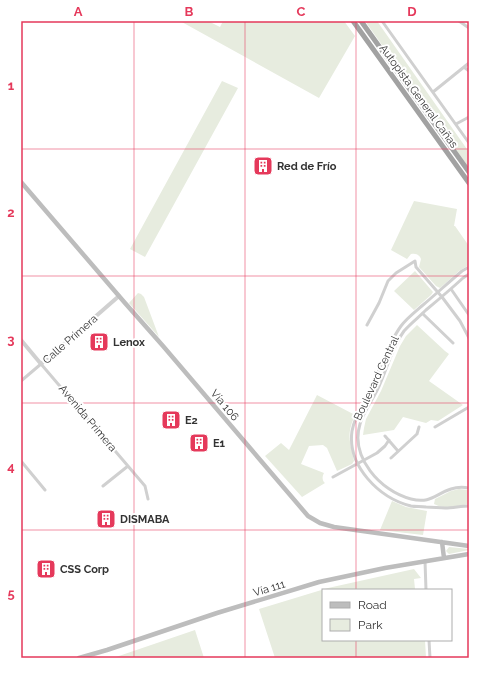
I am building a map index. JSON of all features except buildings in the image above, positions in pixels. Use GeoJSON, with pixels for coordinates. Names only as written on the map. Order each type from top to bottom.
{"type":"FeatureCollection","features":[{"type":"Feature","properties":{"kind":"highway"},"geometry":{"type":"LineString","coordinates":[[349,21],[424,120]]}},
{"type":"Feature","properties":{"kind":"highway","name":"Autopista General Cañas"},"geometry":{"type":"LineString","coordinates":[[353,21],[469,183]]}},
{"type":"Feature","properties":{"kind":"highway","name":"Autopista General Cañas"},"geometry":{"type":"LineString","coordinates":[[361,21],[469,172]]}},
{"type":"Feature","properties":{"kind":"main road","name":"Vía 106"},"geometry":{"type":"LineString","coordinates":[[21,182],[308,516],[320,523],[334,527],[469,546]]}},
{"type":"Feature","properties":{"kind":"main road"},"geometry":{"type":"LineString","coordinates":[[442,542],[444,558]]}},
{"type":"Feature","properties":{"kind":"main road","name":"Vía 111"},"geometry":{"type":"LineString","coordinates":[[79,658],[217,613],[320,582],[425,561],[469,554]]}},
{"type":"Feature","properties":{"kind":"street"},"geometry":{"type":"LineString","coordinates":[[382,21],[469,143]]}},
{"type":"Feature","properties":{"kind":"street"},"geometry":{"type":"LineString","coordinates":[[459,21],[469,28]]}},
{"type":"Feature","properties":{"kind":"street"},"geometry":{"type":"LineString","coordinates":[[433,92],[469,63]]}},
{"type":"Feature","properties":{"kind":"street"},"geometry":{"type":"LineString","coordinates":[[464,67],[469,71]]}},
{"type":"Feature","properties":{"kind":"street"},"geometry":{"type":"LineString","coordinates":[[456,124],[469,117]]}},
{"type":"Feature","properties":{"kind":"street"},"geometry":{"type":"LineString","coordinates":[[367,325],[379,303],[388,281],[394,275],[415,261],[416,267],[442,297],[460,321],[469,338]]}},
{"type":"Feature","properties":{"kind":"street","name":"Boulevard Central"},"geometry":{"type":"LineString","coordinates":[[469,267],[437,292],[402,325],[391,341],[375,380],[357,416],[352,436],[352,444],[357,464],[370,481],[385,494],[400,502],[420,507],[446,508],[469,506]]}},
{"type":"Feature","properties":{"kind":"street","name":"Boulevard Central"},"geometry":{"type":"LineString","coordinates":[[426,500],[412,499],[402,495],[388,488],[372,474],[363,460],[358,443],[358,433],[362,419],[378,390],[391,353],[397,342],[405,331],[423,314],[469,274]]}},
{"type":"Feature","properties":{"kind":"street"},"geometry":{"type":"LineString","coordinates":[[451,289],[469,316]]}},
{"type":"Feature","properties":{"kind":"street","name":"Calle Primera"},"geometry":{"type":"LineString","coordinates":[[21,381],[119,296]]}},
{"type":"Feature","properties":{"kind":"street"},"geometry":{"type":"LineString","coordinates":[[423,314],[453,343]]}},
{"type":"Feature","properties":{"kind":"street","name":"Avenida Primera"},"geometry":{"type":"LineString","coordinates":[[21,340],[145,486],[148,499]]}},
{"type":"Feature","properties":{"kind":"street"},"geometry":{"type":"LineString","coordinates":[[387,351],[391,353]]}},
{"type":"Feature","properties":{"kind":"street"},"geometry":{"type":"LineString","coordinates":[[435,426],[469,407]]}},
{"type":"Feature","properties":{"kind":"street"},"geometry":{"type":"LineString","coordinates":[[391,458],[417,434],[419,427]]}},
{"type":"Feature","properties":{"kind":"street"},"geometry":{"type":"LineString","coordinates":[[385,436],[398,451]]}},
{"type":"Feature","properties":{"kind":"street"},"geometry":{"type":"LineString","coordinates":[[333,477],[377,453],[389,440]]}},
{"type":"Feature","properties":{"kind":"street"},"geometry":{"type":"LineString","coordinates":[[21,461],[46,490]]}},
{"type":"Feature","properties":{"kind":"street"},"geometry":{"type":"LineString","coordinates":[[103,486],[128,466]]}},
{"type":"Feature","properties":{"kind":"street"},"geometry":{"type":"LineString","coordinates":[[426,507],[426,500],[450,489],[458,487],[469,488]]}},
{"type":"Feature","properties":{"kind":"street"},"geometry":{"type":"LineString","coordinates":[[425,561],[426,589]]}},
{"type":"Feature","properties":{"kind":"street"},"geometry":{"type":"LineString","coordinates":[[429,641],[430,658]]}},
{"type":"Feature","properties":{"kind":"green space"},"geometry":{"type":"Polygon","coordinates":[[[180,21],[208,21],[220,27],[223,21],[344,21],[355,36],[319,98],[180,21]]]}},
{"type":"Feature","properties":{"kind":"green space"},"geometry":{"type":"Polygon","coordinates":[[[365,21],[377,21],[469,152],[469,168],[365,21]]]}},
{"type":"Feature","properties":{"kind":"green space"},"geometry":{"type":"Polygon","coordinates":[[[222,81],[238,88],[145,257],[130,249],[222,81]]]}},
{"type":"Feature","properties":{"kind":"green space"},"geometry":{"type":"Polygon","coordinates":[[[414,201],[457,209],[454,226],[469,246],[469,265],[459,271],[440,288],[436,286],[419,267],[421,259],[418,255],[411,254],[407,259],[391,250],[414,201]]]}},
{"type":"Feature","properties":{"kind":"green space"},"geometry":{"type":"Polygon","coordinates":[[[415,271],[433,292],[414,310],[394,291],[415,271]]]}},
{"type":"Feature","properties":{"kind":"green space"},"geometry":{"type":"Polygon","coordinates":[[[138,293],[144,297],[159,337],[129,303],[138,293]]]}},
{"type":"Feature","properties":{"kind":"green space"},"geometry":{"type":"Polygon","coordinates":[[[417,325],[449,354],[429,381],[463,405],[438,421],[431,420],[426,423],[403,417],[394,430],[363,435],[366,419],[381,391],[400,346],[406,336],[417,325]]]}},
{"type":"Feature","properties":{"kind":"green space"},"geometry":{"type":"Polygon","coordinates":[[[317,395],[355,415],[350,428],[350,443],[354,461],[352,464],[337,471],[327,448],[323,445],[309,446],[301,464],[324,473],[323,481],[325,483],[302,497],[265,456],[281,443],[289,450],[317,395]]]}},
{"type":"Feature","properties":{"kind":"green space"},"geometry":{"type":"Polygon","coordinates":[[[459,489],[469,490],[469,504],[442,507],[434,504],[435,499],[451,491],[459,489]]]}},
{"type":"Feature","properties":{"kind":"green space"},"geometry":{"type":"Polygon","coordinates":[[[392,501],[406,507],[427,511],[423,535],[380,530],[392,501]]]}},
{"type":"Feature","properties":{"kind":"green space"},"geometry":{"type":"Polygon","coordinates":[[[449,547],[469,550],[449,554],[446,551],[449,547]]]}},
{"type":"Feature","properties":{"kind":"green space"},"geometry":{"type":"Polygon","coordinates":[[[414,569],[421,578],[414,579],[415,589],[325,589],[414,569]]]}},
{"type":"Feature","properties":{"kind":"green space"},"geometry":{"type":"Polygon","coordinates":[[[322,590],[322,641],[425,641],[426,658],[275,658],[259,609],[322,590]]]}},
{"type":"Feature","properties":{"kind":"green space"},"geometry":{"type":"Polygon","coordinates":[[[195,630],[204,658],[113,658],[195,630]]]}},
{"type":"Feature","properties":{"kind":"place","name":"Red de Frío"},"geometry":{"type":"Point","coordinates":[263,166]}},
{"type":"Feature","properties":{"kind":"place","name":"Lenox"},"geometry":{"type":"Point","coordinates":[99,342]}},
{"type":"Feature","properties":{"kind":"place","name":"E2"},"geometry":{"type":"Point","coordinates":[171,420]}},
{"type":"Feature","properties":{"kind":"place","name":"E1"},"geometry":{"type":"Point","coordinates":[199,443]}},
{"type":"Feature","properties":{"kind":"place","name":"DISMABA"},"geometry":{"type":"Point","coordinates":[106,519]}},
{"type":"Feature","properties":{"kind":"place","name":"CSS Corp"},"geometry":{"type":"Point","coordinates":[46,569]}}]}
